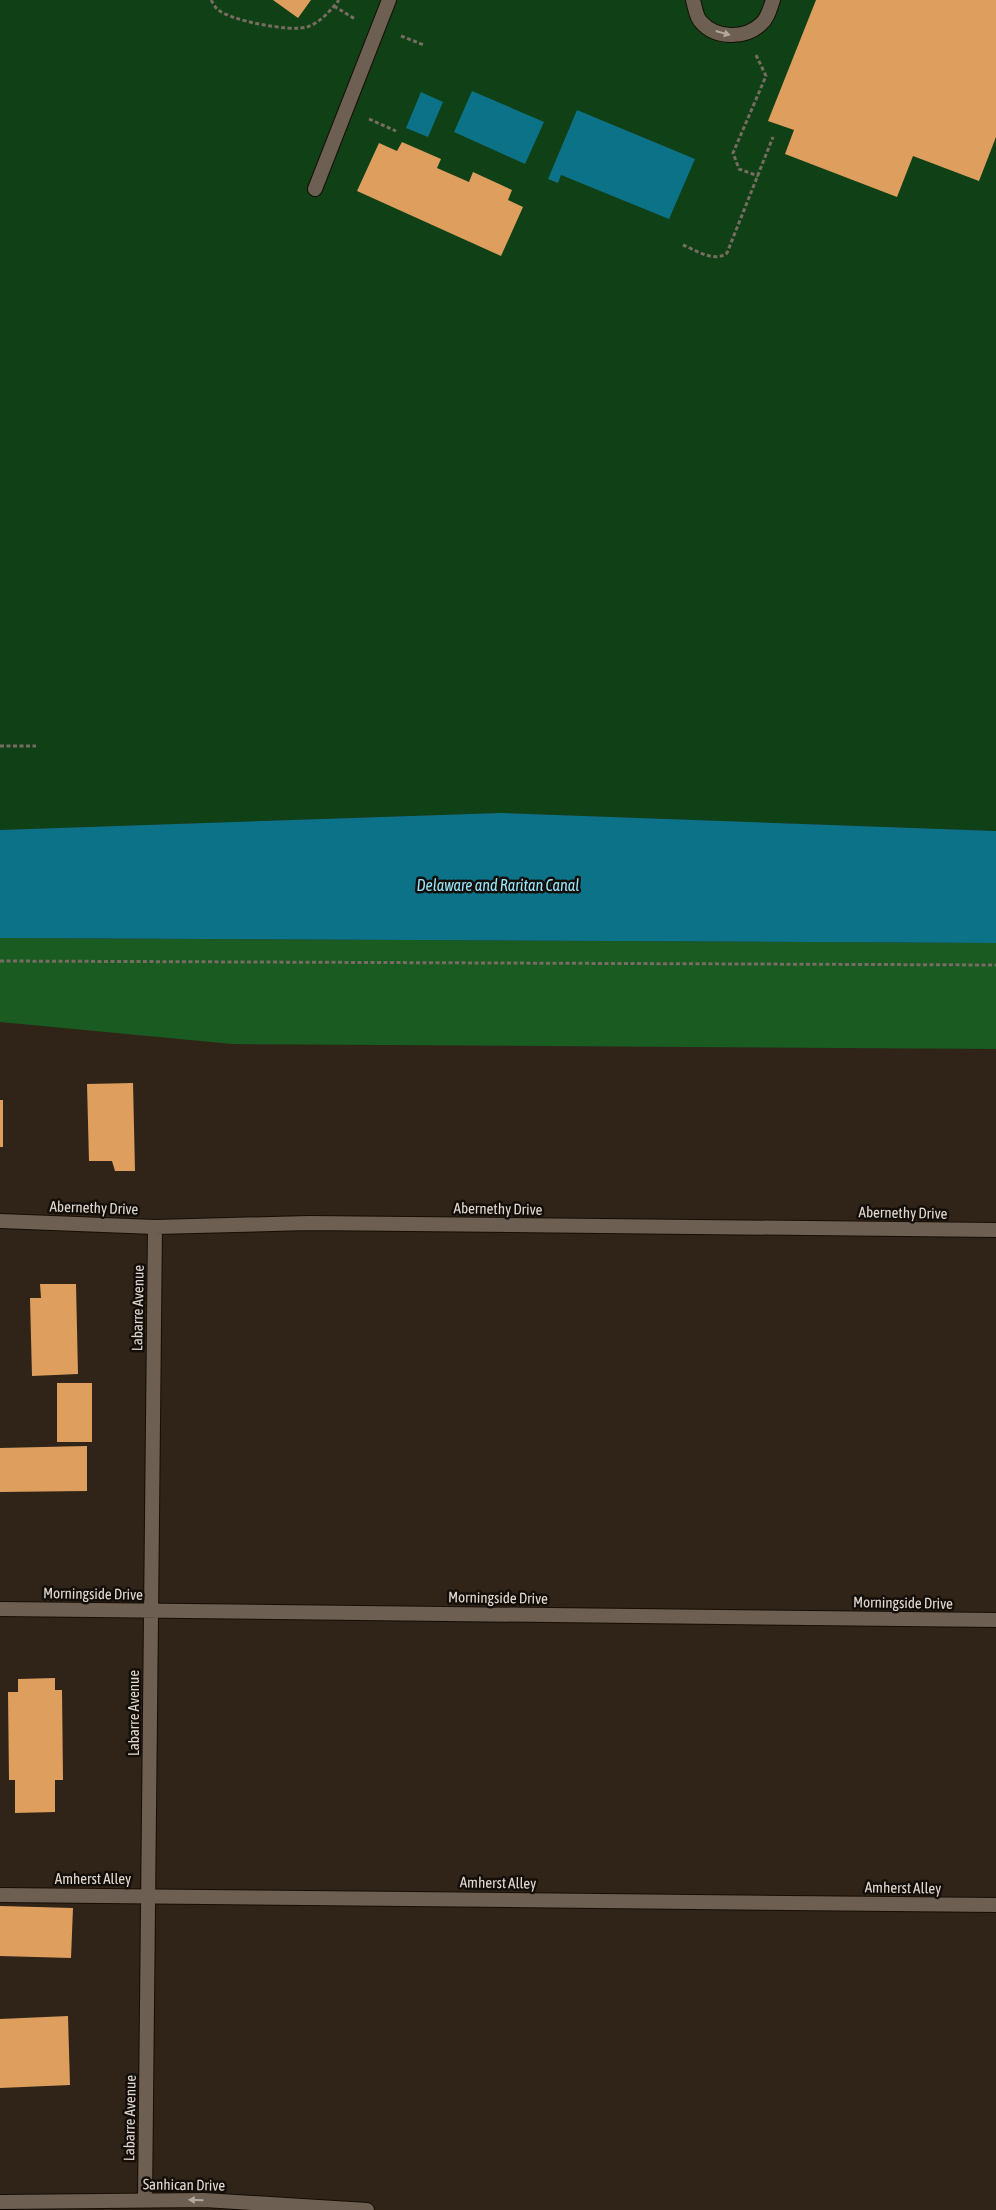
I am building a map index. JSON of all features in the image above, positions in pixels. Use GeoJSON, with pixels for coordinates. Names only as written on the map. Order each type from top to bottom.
{"type":"FeatureCollection","features":[{"type":"Feature","properties":{"kind":"street"},"geometry":{"type":"LineString","coordinates":[[315,189],[389,0]]}},
{"type":"Feature","properties":{"kind":"street"},"geometry":{"type":"LineString","coordinates":[[693,0],[700,21],[708,28],[726,36],[745,33],[760,25],[767,17],[773,0]]}},
{"type":"Feature","properties":{"kind":"street","name":"Abernethy Drive"},"geometry":{"type":"LineString","coordinates":[[0,1221],[155,1226],[309,1224],[996,1230]]}},
{"type":"Feature","properties":{"kind":"street","name":"Labarre Avenue"},"geometry":{"type":"LineString","coordinates":[[145,2200],[155,1226]]}},
{"type":"Feature","properties":{"kind":"street","name":"Morningside Drive"},"geometry":{"type":"LineString","coordinates":[[0,1609],[996,1620]]}},
{"type":"Feature","properties":{"kind":"street","name":"Amherst Alley"},"geometry":{"type":"LineString","coordinates":[[0,1895],[996,1905]]}},
{"type":"Feature","properties":{"kind":"street","name":"Sanhican Drive"},"geometry":{"type":"LineString","coordinates":[[0,2202],[204,2200],[367,2210]]}},
{"type":"Feature","properties":{"kind":"path"},"geometry":{"type":"LineString","coordinates":[[211,0],[218,10],[233,18],[289,28],[308,27],[324,16],[339,0]]}},
{"type":"Feature","properties":{"kind":"path"},"geometry":{"type":"LineString","coordinates":[[334,6],[356,20]]}},
{"type":"Feature","properties":{"kind":"path"},"geometry":{"type":"LineString","coordinates":[[745,33],[766,76],[733,153],[739,169],[758,176]]}},
{"type":"Feature","properties":{"kind":"path"},"geometry":{"type":"LineString","coordinates":[[399,35],[424,45]]}},
{"type":"Feature","properties":{"kind":"path"},"geometry":{"type":"LineString","coordinates":[[683,244],[713,257],[720,258],[727,254],[774,137]]}},
{"type":"Feature","properties":{"kind":"path"},"geometry":{"type":"LineString","coordinates":[[0,746],[36,746]]}},
{"type":"Feature","properties":{"kind":"path"},"geometry":{"type":"LineString","coordinates":[[0,961],[996,965]]}},
{"type":"Feature","properties":{"kind":"green space"},"geometry":{"type":"Polygon","coordinates":[[[0,0],[996,0],[996,831],[500,813],[0,830],[0,0]]]}},
{"type":"Feature","properties":{"kind":"green space"},"geometry":{"type":"Polygon","coordinates":[[[0,938],[996,943],[996,1049],[232,1044],[0,1022],[0,938]]]}},
{"type":"Feature","properties":{"kind":"water"},"geometry":{"type":"Polygon","coordinates":[[[472,91],[544,122],[525,164],[454,132],[472,91]]]}},
{"type":"Feature","properties":{"kind":"water"},"geometry":{"type":"Polygon","coordinates":[[[421,92],[443,102],[428,137],[406,128],[421,92]]]}},
{"type":"Feature","properties":{"kind":"water"},"geometry":{"type":"Polygon","coordinates":[[[577,110],[695,159],[669,219],[561,175],[558,183],[548,179],[577,110]]]}},
{"type":"Feature","properties":{"kind":"water","name":"Delaware and Raritan Canal"},"geometry":{"type":"Polygon","coordinates":[[[500,813],[996,831],[996,943],[0,938],[0,830],[500,813]]]}},
{"type":"Feature","properties":{"kind":"building"},"geometry":{"type":"Polygon","coordinates":[[[273,0],[311,0],[298,18],[273,0]]]}},
{"type":"Feature","properties":{"kind":"building"},"geometry":{"type":"Polygon","coordinates":[[[816,0],[996,0],[996,137],[979,181],[913,156],[897,197],[785,154],[794,130],[768,121],[816,0]]]}},
{"type":"Feature","properties":{"kind":"building"},"geometry":{"type":"Polygon","coordinates":[[[402,142],[441,159],[437,168],[469,182],[473,172],[512,190],[508,200],[523,207],[501,256],[357,191],[379,143],[397,151],[402,142]]]}},
{"type":"Feature","properties":{"kind":"building"},"geometry":{"type":"Polygon","coordinates":[[[133,1083],[135,1171],[115,1171],[112,1161],[89,1161],[87,1084],[133,1083]]]}},
{"type":"Feature","properties":{"kind":"building"},"geometry":{"type":"Polygon","coordinates":[[[0,1100],[3,1100],[3,1147],[0,1147],[0,1100]]]}},
{"type":"Feature","properties":{"kind":"building"},"geometry":{"type":"Polygon","coordinates":[[[40,1284],[76,1284],[78,1374],[32,1376],[30,1298],[41,1298],[40,1284]]]}},
{"type":"Feature","properties":{"kind":"building"},"geometry":{"type":"Polygon","coordinates":[[[57,1383],[92,1383],[92,1442],[57,1442],[57,1383]]]}},
{"type":"Feature","properties":{"kind":"building"},"geometry":{"type":"Polygon","coordinates":[[[87,1446],[87,1491],[0,1492],[0,1448],[87,1446]]]}},
{"type":"Feature","properties":{"kind":"building"},"geometry":{"type":"Polygon","coordinates":[[[55,1678],[55,1690],[62,1690],[63,1780],[55,1780],[55,1812],[15,1813],[15,1780],[9,1780],[8,1692],[18,1692],[18,1679],[55,1678]]]}},
{"type":"Feature","properties":{"kind":"building"},"geometry":{"type":"Polygon","coordinates":[[[0,1906],[73,1908],[71,1958],[0,1956],[0,1906]]]}},
{"type":"Feature","properties":{"kind":"building"},"geometry":{"type":"Polygon","coordinates":[[[68,2016],[70,2085],[0,2088],[0,2019],[68,2016]]]}}]}
